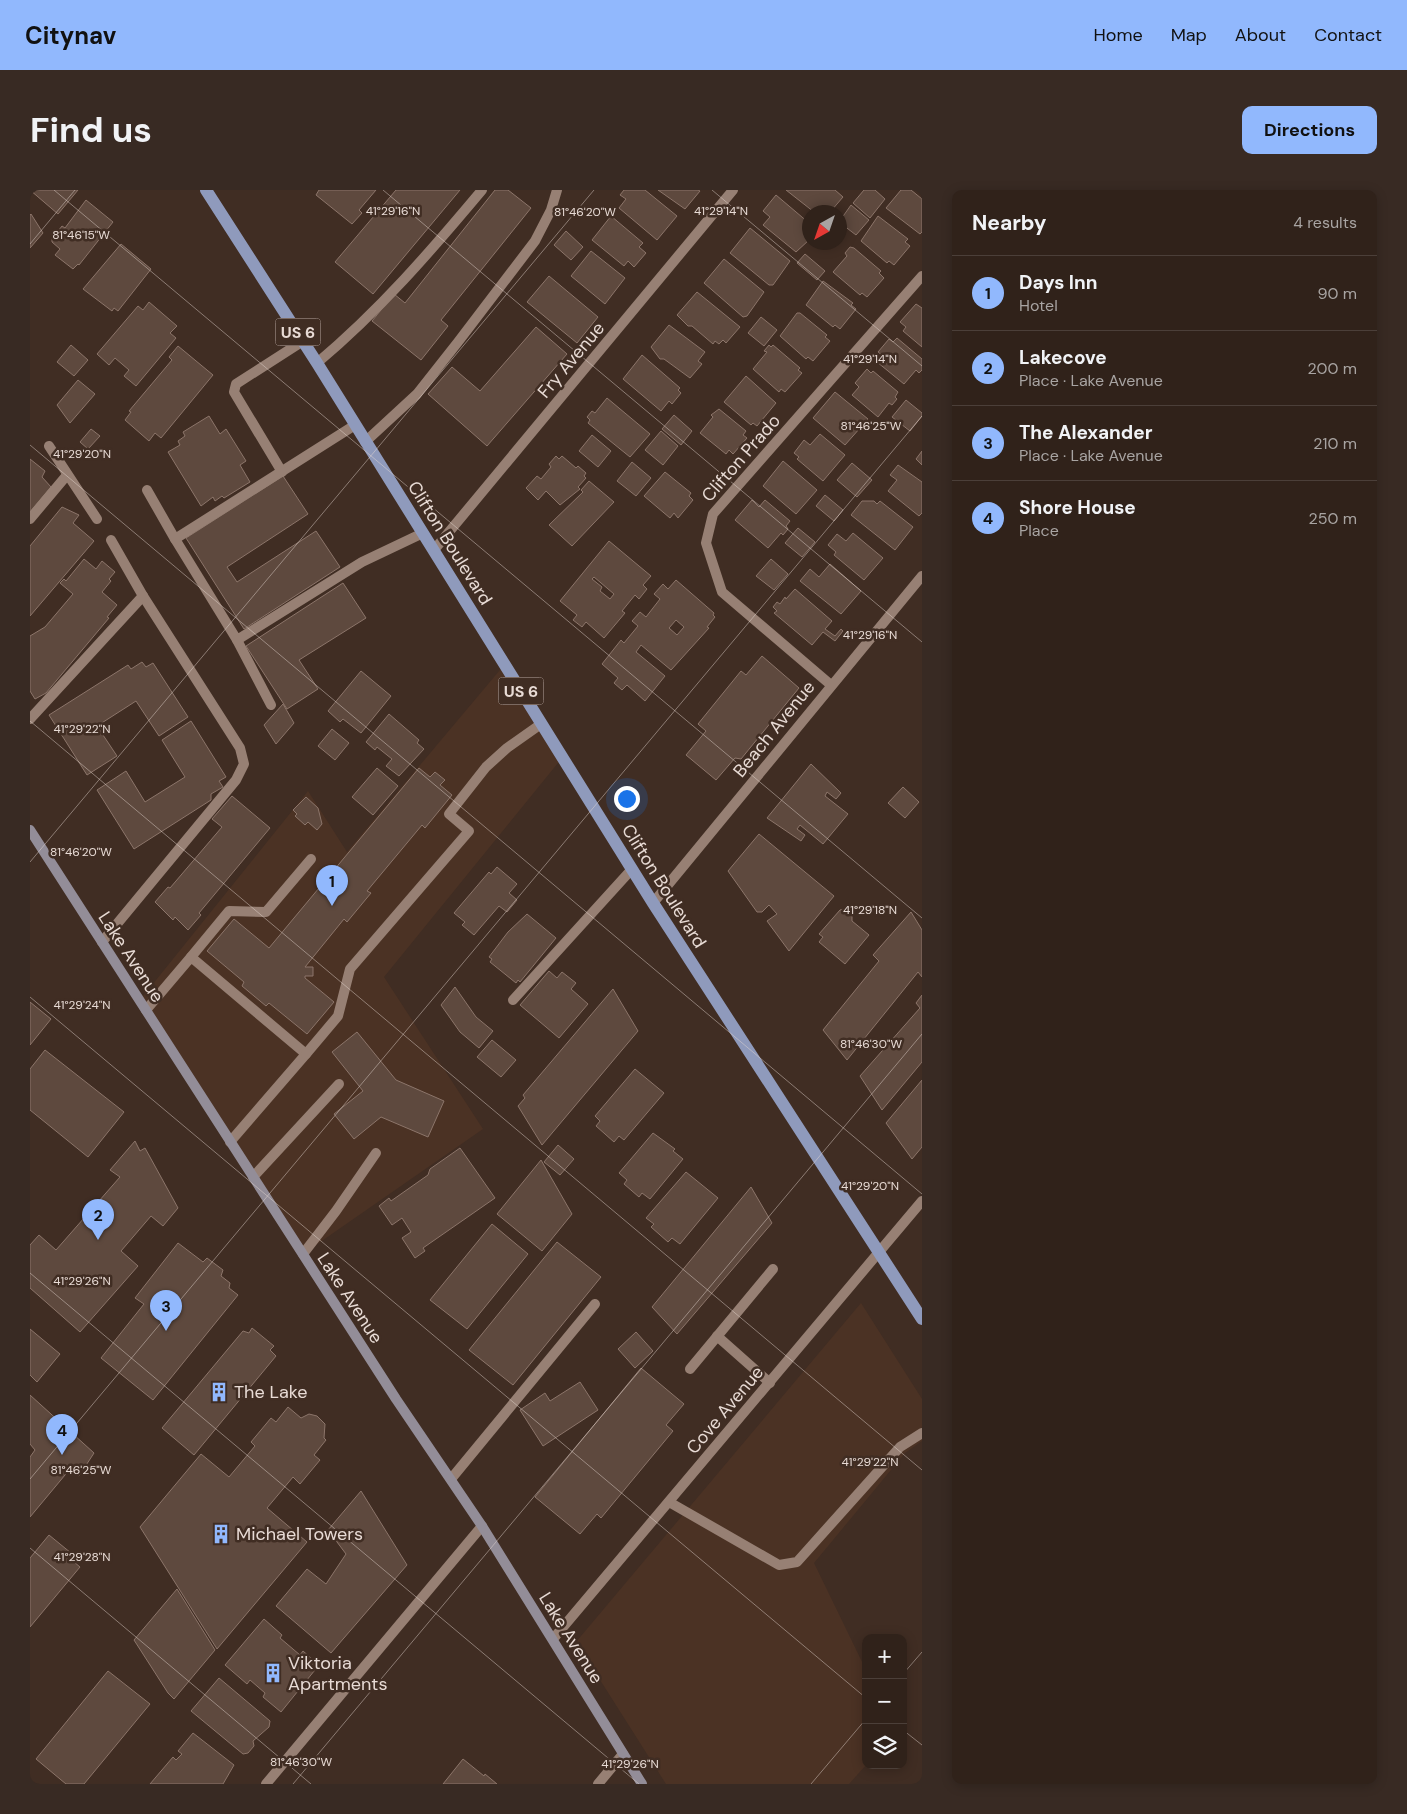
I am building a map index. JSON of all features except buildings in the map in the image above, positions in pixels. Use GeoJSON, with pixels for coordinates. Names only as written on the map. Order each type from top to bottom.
{"type":"FeatureCollection","features":[{"type":"Feature","properties":{"kind":"main road","name":"Clifton Boulevard"},"geometry":{"type":"LineString","coordinates":[[206,190],[317,363],[653,903],[922,1319]]}},
{"type":"Feature","properties":{"kind":"street"},"geometry":{"type":"LineString","coordinates":[[317,363],[355,331],[405,281],[482,190]]}},
{"type":"Feature","properties":{"kind":"street"},"geometry":{"type":"LineString","coordinates":[[365,442],[417,394],[494,295],[535,241],[552,210],[557,190]]}},
{"type":"Feature","properties":{"kind":"street","name":"Fry Avenue"},"geometry":{"type":"LineString","coordinates":[[434,550],[733,190]]}},
{"type":"Feature","properties":{"kind":"street","name":"Clifton Prado"},"geometry":{"type":"LineString","coordinates":[[831,685],[722,592],[707,551],[708,526],[713,514],[922,276]]}},
{"type":"Feature","properties":{"kind":"street"},"geometry":{"type":"LineString","coordinates":[[282,472],[233,388],[236,384],[303,341]]}},
{"type":"Feature","properties":{"kind":"street"},"geometry":{"type":"LineString","coordinates":[[175,539],[355,425]]}},
{"type":"Feature","properties":{"kind":"street"},"geometry":{"type":"LineString","coordinates":[[49,446],[97,519]]}},
{"type":"Feature","properties":{"kind":"street"},"geometry":{"type":"LineString","coordinates":[[30,519],[67,475]]}},
{"type":"Feature","properties":{"kind":"street"},"geometry":{"type":"LineString","coordinates":[[147,490],[237,640],[271,705]]}},
{"type":"Feature","properties":{"kind":"street"},"geometry":{"type":"LineString","coordinates":[[237,640],[362,562],[423,533]]}},
{"type":"Feature","properties":{"kind":"street"},"geometry":{"type":"LineString","coordinates":[[102,942],[236,780],[244,764],[240,748],[143,596],[111,540]]}},
{"type":"Feature","properties":{"kind":"street","name":"Beach Avenue"},"geometry":{"type":"LineString","coordinates":[[653,903],[922,576]]}},
{"type":"Feature","properties":{"kind":"street"},"geometry":{"type":"LineString","coordinates":[[30,719],[143,596]]}},
{"type":"Feature","properties":{"kind":"street"},"geometry":{"type":"LineString","coordinates":[[230,1142],[338,1016],[350,969],[469,831],[449,814],[486,767],[507,748],[541,724]]}},
{"type":"Feature","properties":{"kind":"street","name":"Lake Avenue"},"geometry":{"type":"LineString","coordinates":[[30,830],[396,1399],[482,1526],[642,1784]]}},
{"type":"Feature","properties":{"kind":"street"},"geometry":{"type":"LineString","coordinates":[[146,1010],[229,911],[266,912],[311,859]]}},
{"type":"Feature","properties":{"kind":"street"},"geometry":{"type":"LineString","coordinates":[[513,1000],[632,869]]}},
{"type":"Feature","properties":{"kind":"street"},"geometry":{"type":"LineString","coordinates":[[191,956],[306,1054]]}},
{"type":"Feature","properties":{"kind":"street"},"geometry":{"type":"LineString","coordinates":[[254,1177],[338,1084]]}},
{"type":"Feature","properties":{"kind":"street"},"geometry":{"type":"LineString","coordinates":[[303,1254],[336,1211],[376,1153]]}},
{"type":"Feature","properties":{"kind":"street","name":"Cove Avenue"},"geometry":{"type":"LineString","coordinates":[[553,1639],[922,1201]]}},
{"type":"Feature","properties":{"kind":"street"},"geometry":{"type":"LineString","coordinates":[[690,1369],[773,1269]]}},
{"type":"Feature","properties":{"kind":"street"},"geometry":{"type":"LineString","coordinates":[[451,1479],[595,1304]]}},
{"type":"Feature","properties":{"kind":"street"},"geometry":{"type":"LineString","coordinates":[[717,1336],[770,1382]]}},
{"type":"Feature","properties":{"kind":"street"},"geometry":{"type":"LineString","coordinates":[[669,1502],[779,1565],[789,1565],[797,1562],[900,1447],[922,1433]]}},
{"type":"Feature","properties":{"kind":"street"},"geometry":{"type":"LineString","coordinates":[[266,1784],[482,1526]]}},
{"type":"Feature","properties":{"kind":"street"},"geometry":{"type":"LineString","coordinates":[[598,1784],[623,1754]]}},
{"type":"Feature","properties":{"kind":"shaded area"},"geometry":{"type":"Polygon","coordinates":[[[505,664],[562,758],[384,977],[483,1129],[303,1254],[140,1000],[308,791],[347,852],[505,664]]]}},
{"type":"Feature","properties":{"kind":"shaded area"},"geometry":{"type":"Polygon","coordinates":[[[861,1303],[922,1399],[922,1441],[905,1453],[814,1563],[862,1662],[862,1769],[849,1784],[666,1784],[576,1642],[861,1303]]]}},
{"type":"Feature","properties":{"kind":"place","name":"Days Inn"},"geometry":{"type":"Point","coordinates":[332,906]}},
{"type":"Feature","properties":{"kind":"place","name":"Lakecove"},"geometry":{"type":"Point","coordinates":[98,1240]}},
{"type":"Feature","properties":{"kind":"place","name":"The Alexander"},"geometry":{"type":"Point","coordinates":[166,1331]}},
{"type":"Feature","properties":{"kind":"place","name":"The Lake"},"geometry":{"type":"Point","coordinates":[219,1392]}},
{"type":"Feature","properties":{"kind":"place","name":"Shore House"},"geometry":{"type":"Point","coordinates":[62,1455]}},
{"type":"Feature","properties":{"kind":"place","name":"Michael Towers"},"geometry":{"type":"Point","coordinates":[221,1534]}},
{"type":"Feature","properties":{"kind":"place","name":"Viktoria Apartments"},"geometry":{"type":"Point","coordinates":[273,1673]}}]}
